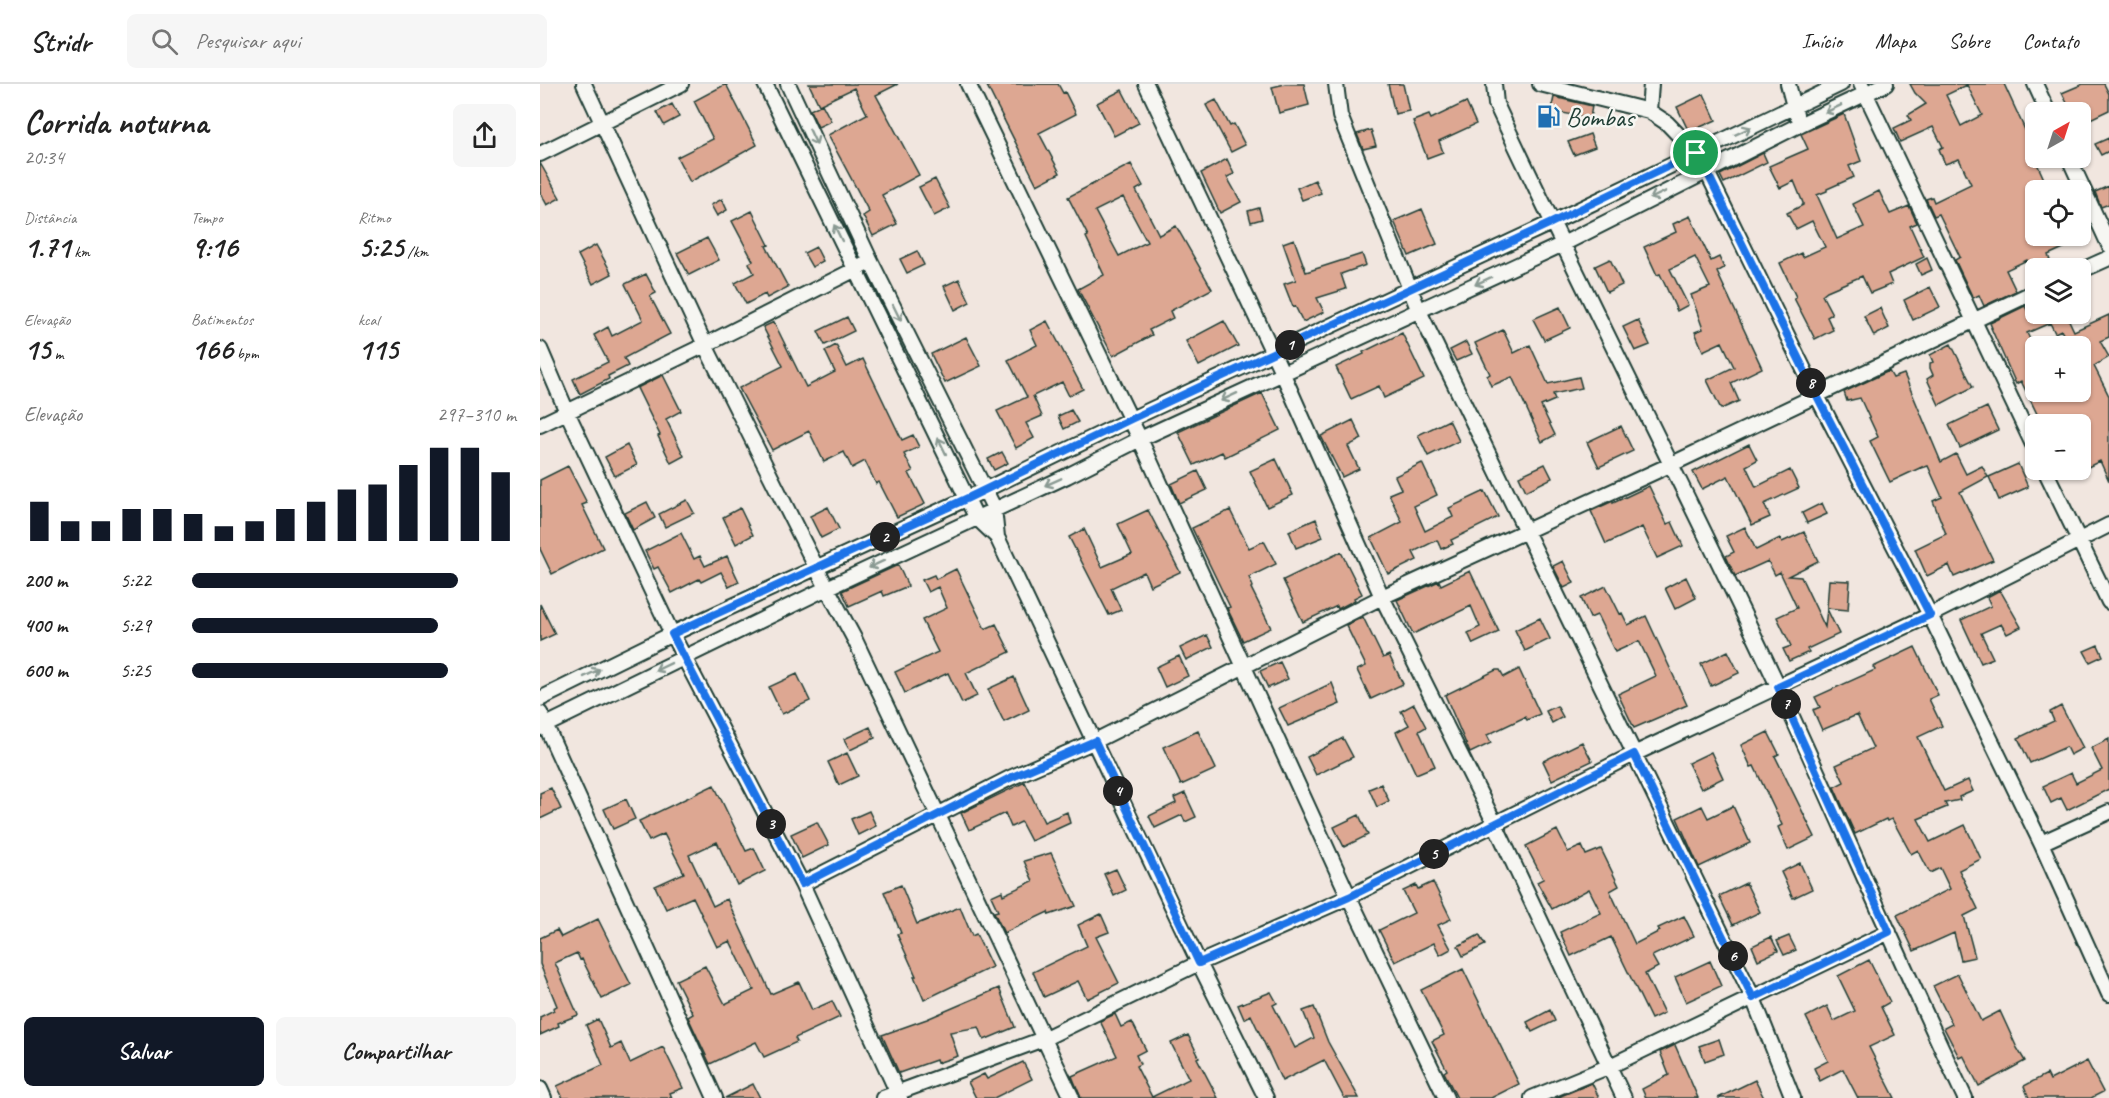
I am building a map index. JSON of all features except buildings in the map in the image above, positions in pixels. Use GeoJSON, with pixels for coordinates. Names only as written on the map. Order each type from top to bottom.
{"type":"FeatureCollection","features":[{"type":"Feature","properties":{"kind":"street"},"geometry":{"type":"LineString","coordinates":[[584,84],[705,345],[864,660],[1072,1098]]}},
{"type":"Feature","properties":{"kind":"street"},"geometry":{"type":"LineString","coordinates":[[540,154],[681,84]]}},
{"type":"Feature","properties":{"kind":"street"},"geometry":{"type":"LineString","coordinates":[[765,84],[976,517],[997,537]]}},
{"type":"Feature","properties":{"kind":"street"},"geometry":{"type":"LineString","coordinates":[[788,84],[871,262],[994,508],[997,537],[1199,963],[1266,1098]]}},
{"type":"Feature","properties":{"kind":"street"},"geometry":{"type":"LineString","coordinates":[[968,84],[1131,419],[1349,897],[1446,1098]]}},
{"type":"Feature","properties":{"kind":"street"},"geometry":{"type":"LineString","coordinates":[[1146,84],[1282,372],[1382,597],[1495,824],[1624,1098]]}},
{"type":"Feature","properties":{"kind":"street"},"geometry":{"type":"LineString","coordinates":[[1336,84],[1340,116],[1409,288],[1753,998],[1793,1098]]}},
{"type":"Feature","properties":{"kind":"street"},"geometry":{"type":"LineString","coordinates":[[1494,84],[1496,104],[1551,223],[1672,464],[1778,687],[1965,1098]]}},
{"type":"Feature","properties":{"kind":"street"},"geometry":{"type":"LineString","coordinates":[[1540,84],[1648,111],[1667,123],[1696,153],[1816,394],[1930,615],[2041,843],[2109,994]]}},
{"type":"Feature","properties":{"kind":"street"},"geometry":{"type":"LineString","coordinates":[[1648,111],[1651,84]]}},
{"type":"Feature","properties":{"kind":"street"},"geometry":{"type":"LineString","coordinates":[[1788,84],[1793,107],[1801,124]]}},
{"type":"Feature","properties":{"kind":"street"},"geometry":{"type":"LineString","coordinates":[[540,699],[672,634],[968,498],[1841,84]]}},
{"type":"Feature","properties":{"kind":"street"},"geometry":{"type":"LineString","coordinates":[[715,1098],[542,722],[684,657],[1282,372],[1563,243],[1801,124],[1863,89],[1886,84]]}},
{"type":"Feature","properties":{"kind":"street"},"geometry":{"type":"LineString","coordinates":[[2035,84],[2043,102]]}},
{"type":"Feature","properties":{"kind":"street"},"geometry":{"type":"LineString","coordinates":[[1863,89],[2025,428]]}},
{"type":"Feature","properties":{"kind":"street"},"geometry":{"type":"LineString","coordinates":[[2074,168],[2109,245]]}},
{"type":"Feature","properties":{"kind":"street"},"geometry":{"type":"LineString","coordinates":[[2091,266],[2109,258]]}},
{"type":"Feature","properties":{"kind":"street"},"geometry":{"type":"LineString","coordinates":[[540,425],[871,262]]}},
{"type":"Feature","properties":{"kind":"street"},"geometry":{"type":"LineString","coordinates":[[802,884],[1010,778],[1095,741],[1382,597],[1672,464],[1972,319],[2025,296]]}},
{"type":"Feature","properties":{"kind":"street"},"geometry":{"type":"LineString","coordinates":[[540,349],[567,412],[672,634],[802,884],[899,1096]]}},
{"type":"Feature","properties":{"kind":"street"},"geometry":{"type":"LineString","coordinates":[[2049,480],[2109,602]]}},
{"type":"Feature","properties":{"kind":"street"},"geometry":{"type":"LineString","coordinates":[[884,1098],[899,1096],[1042,1039],[1199,963],[1349,897],[1634,754],[1930,615],[2109,525]]}},
{"type":"Feature","properties":{"kind":"street"},"geometry":{"type":"LineString","coordinates":[[2041,843],[2109,812]]}},
{"type":"Feature","properties":{"kind":"street"},"geometry":{"type":"LineString","coordinates":[[1532,1098],[1610,1066],[1889,932]]}},
{"type":"Feature","properties":{"kind":"street"},"geometry":{"type":"LineString","coordinates":[[540,1089],[544,1098]]}},
{"type":"Feature","properties":{"kind":"place","name":"Bombas"},"geometry":{"type":"Point","coordinates":[1548,117]}},
{"type":"Feature","properties":{"kind":"route"},"geometry":{"type":"LineString","coordinates":[[1696,153],[1816,394],[1930,615],[1778,687],[1889,932],[1753,998],[1634,754],[1349,897],[1199,963],[1095,741],[1010,778],[802,884],[672,634],[968,498],[1696,153]]}}]}
